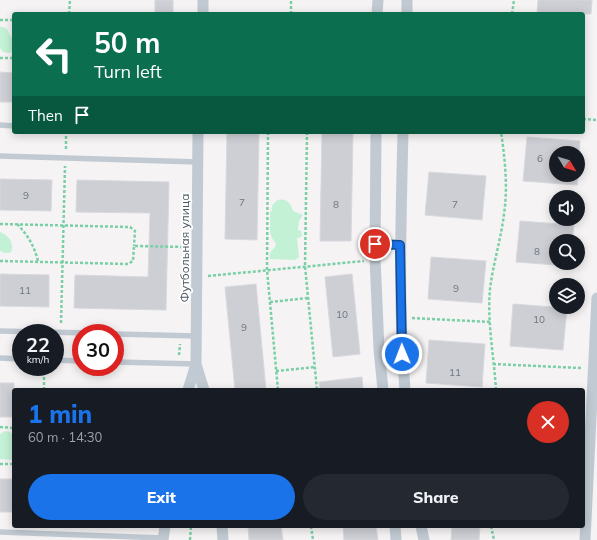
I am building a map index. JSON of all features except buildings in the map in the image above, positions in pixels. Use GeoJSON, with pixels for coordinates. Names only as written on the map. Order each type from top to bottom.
{"type":"FeatureCollection","features":[{"type":"Feature","properties":{"kind":"street"},"geometry":{"type":"LineString","coordinates":[[202,12],[203,0]]}},
{"type":"Feature","properties":{"kind":"street"},"geometry":{"type":"LineString","coordinates":[[377,12],[378,0]]}},
{"type":"Feature","properties":{"kind":"street"},"geometry":{"type":"LineString","coordinates":[[407,0],[407,12]]}},
{"type":"Feature","properties":{"kind":"street","name":"Футбольная улица"},"geometry":{"type":"LineString","coordinates":[[198,134],[196,364],[203,388]]}},
{"type":"Feature","properties":{"kind":"street"},"geometry":{"type":"LineString","coordinates":[[376,134],[375,260],[379,349],[383,388]]}},
{"type":"Feature","properties":{"kind":"street"},"geometry":{"type":"LineString","coordinates":[[403,134],[400,245],[402,354],[405,388]]}},
{"type":"Feature","properties":{"kind":"street"},"geometry":{"type":"LineString","coordinates":[[586,540],[593,454],[597,298]]}},
{"type":"Feature","properties":{"kind":"street","name":"Футбольная улица"},"geometry":{"type":"LineString","coordinates":[[189,388],[196,364]]}},
{"type":"Feature","properties":{"kind":"street"},"geometry":{"type":"LineString","coordinates":[[163,539],[165,528]]}},
{"type":"Feature","properties":{"kind":"street"},"geometry":{"type":"LineString","coordinates":[[222,528],[223,540]]}},
{"type":"Feature","properties":{"kind":"street"},"geometry":{"type":"LineString","coordinates":[[395,528],[396,540]]}},
{"type":"Feature","properties":{"kind":"street"},"geometry":{"type":"LineString","coordinates":[[421,528],[424,540]]}},
{"type":"Feature","properties":{"kind":"lane"},"geometry":{"type":"LineString","coordinates":[[0,126],[12,126]]}},
{"type":"Feature","properties":{"kind":"lane"},"geometry":{"type":"LineString","coordinates":[[0,156],[198,162]]}},
{"type":"Feature","properties":{"kind":"lane"},"geometry":{"type":"LineString","coordinates":[[375,244],[400,245]]}},
{"type":"Feature","properties":{"kind":"lane"},"geometry":{"type":"LineString","coordinates":[[0,331],[12,331]]}},
{"type":"Feature","properties":{"kind":"lane"},"geometry":{"type":"LineString","coordinates":[[124,334],[196,336]]}},
{"type":"Feature","properties":{"kind":"lane"},"geometry":{"type":"LineString","coordinates":[[0,358],[12,359]]}},
{"type":"Feature","properties":{"kind":"lane"},"geometry":{"type":"LineString","coordinates":[[124,362],[196,364]]}},
{"type":"Feature","properties":{"kind":"lane"},"geometry":{"type":"LineString","coordinates":[[0,532],[163,539]]}},
{"type":"Feature","properties":{"kind":"path"},"geometry":{"type":"LineString","coordinates":[[69,12],[70,0]]}},
{"type":"Feature","properties":{"kind":"path"},"geometry":{"type":"LineString","coordinates":[[291,0],[291,12]]}},
{"type":"Feature","properties":{"kind":"path"},"geometry":{"type":"LineString","coordinates":[[512,12],[514,0]]}},
{"type":"Feature","properties":{"kind":"path"},"geometry":{"type":"LineString","coordinates":[[0,20],[12,20]]}},
{"type":"Feature","properties":{"kind":"path"},"geometry":{"type":"LineString","coordinates":[[0,58],[12,58]]}},
{"type":"Feature","properties":{"kind":"path"},"geometry":{"type":"LineString","coordinates":[[585,119],[597,120]]}},
{"type":"Feature","properties":{"kind":"path"},"geometry":{"type":"LineString","coordinates":[[60,324],[66,134]]}},
{"type":"Feature","properties":{"kind":"path"},"geometry":{"type":"LineString","coordinates":[[268,134],[267,270],[278,388]]}},
{"type":"Feature","properties":{"kind":"path"},"geometry":{"type":"LineString","coordinates":[[306,134],[305,266],[317,388]]}},
{"type":"Feature","properties":{"kind":"path"},"geometry":{"type":"LineString","coordinates":[[496,388],[490,322],[490,290],[504,214],[506,182],[505,154],[501,134]]}},
{"type":"Feature","properties":{"kind":"path"},"geometry":{"type":"LineString","coordinates":[[0,224],[130,227],[135,231],[134,261],[128,264],[0,261]]}},
{"type":"Feature","properties":{"kind":"path"},"geometry":{"type":"LineString","coordinates":[[17,224],[31,241],[38,261]]}},
{"type":"Feature","properties":{"kind":"path"},"geometry":{"type":"LineString","coordinates":[[134,246],[197,247]]}},
{"type":"Feature","properties":{"kind":"path"},"geometry":{"type":"LineString","coordinates":[[197,277],[375,260]]}},
{"type":"Feature","properties":{"kind":"path"},"geometry":{"type":"LineString","coordinates":[[270,302],[308,298]]}},
{"type":"Feature","properties":{"kind":"path"},"geometry":{"type":"LineString","coordinates":[[402,318],[490,322]]}},
{"type":"Feature","properties":{"kind":"path"},"geometry":{"type":"LineString","coordinates":[[179,364],[180,335]]}},
{"type":"Feature","properties":{"kind":"path"},"geometry":{"type":"LineString","coordinates":[[493,364],[594,369]]}},
{"type":"Feature","properties":{"kind":"path"},"geometry":{"type":"LineString","coordinates":[[276,371],[314,367]]}},
{"type":"Feature","properties":{"kind":"path"},"geometry":{"type":"LineString","coordinates":[[44,376],[44,388]]}},
{"type":"Feature","properties":{"kind":"path"},"geometry":{"type":"LineString","coordinates":[[0,427],[12,428]]}},
{"type":"Feature","properties":{"kind":"path"},"geometry":{"type":"LineString","coordinates":[[0,464],[12,464]]}},
{"type":"Feature","properties":{"kind":"path"},"geometry":{"type":"LineString","coordinates":[[190,540],[191,528]]}},
{"type":"Feature","properties":{"kind":"path"},"geometry":{"type":"LineString","coordinates":[[311,528],[312,540]]}},
{"type":"Feature","properties":{"kind":"path"},"geometry":{"type":"LineString","coordinates":[[491,528],[494,540]]}},
{"type":"Feature","properties":{"kind":"green space"},"geometry":{"type":"Polygon","coordinates":[[[0,27],[5,27],[12,37],[12,52],[10,53],[3,52],[0,48],[0,27]]]}},
{"type":"Feature","properties":{"kind":"green space"},"geometry":{"type":"Polygon","coordinates":[[[278,200],[286,200],[293,211],[303,215],[299,221],[298,230],[301,231],[302,235],[301,237],[297,238],[299,257],[295,260],[270,259],[270,254],[276,244],[270,232],[270,211],[272,212],[273,205],[278,200]]]}},
{"type":"Feature","properties":{"kind":"green space"},"geometry":{"type":"Polygon","coordinates":[[[0,232],[11,241],[12,250],[10,253],[0,251],[0,232]]]}},
{"type":"Feature","properties":{"kind":"green space"},"geometry":{"type":"Polygon","coordinates":[[[5,431],[12,434],[12,460],[0,459],[0,434],[5,431]]]}},
{"type":"Feature","properties":{"kind":"route"},"geometry":{"type":"LineString","coordinates":[[375,244],[400,245],[402,354]]}}]}
